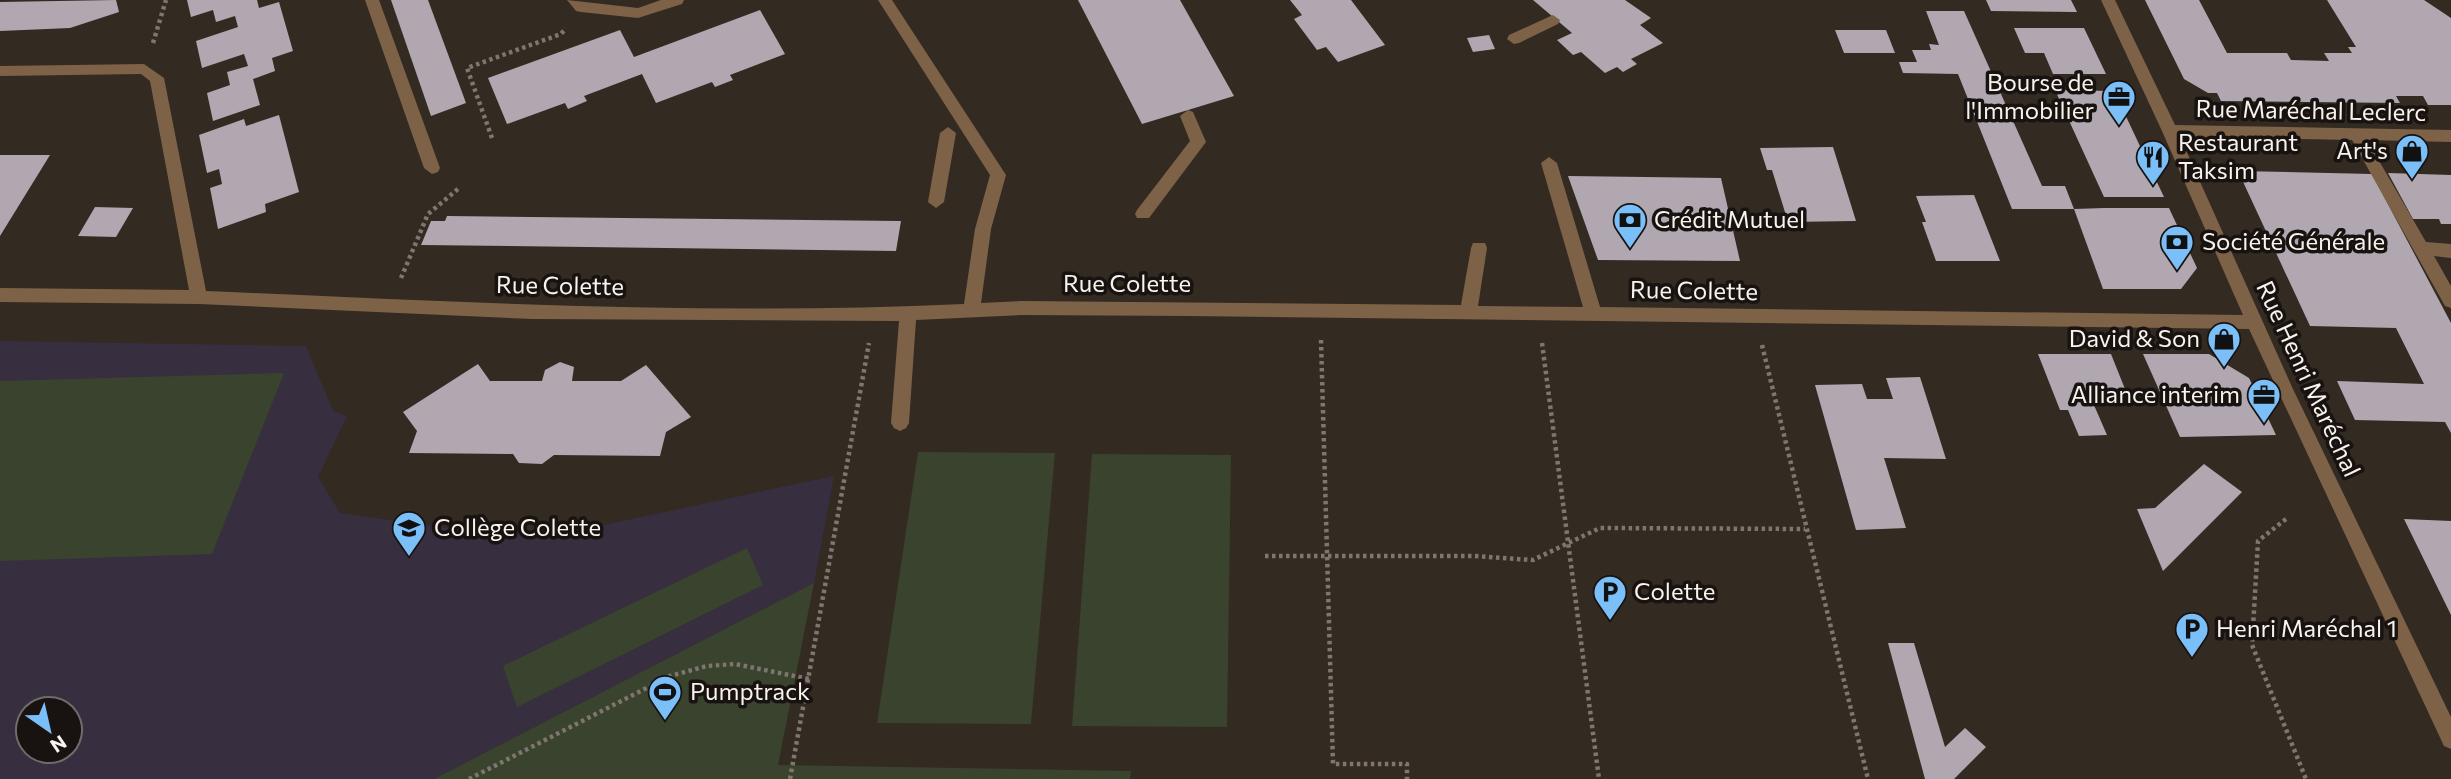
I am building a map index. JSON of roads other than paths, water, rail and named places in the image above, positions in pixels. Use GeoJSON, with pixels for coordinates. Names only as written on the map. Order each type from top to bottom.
{"type":"FeatureCollection","features":[{"type":"Feature","properties":{"kind":"street"},"geometry":{"type":"LineString","coordinates":[[372,0],[432,168]]}},
{"type":"Feature","properties":{"kind":"street"},"geometry":{"type":"LineString","coordinates":[[577,4],[638,13],[677,0]]}},
{"type":"Feature","properties":{"kind":"street"},"geometry":{"type":"LineString","coordinates":[[885,0],[998,175],[983,229],[971,311]]}},
{"type":"Feature","properties":{"kind":"street","name":"Rue Henri Maréchal"},"geometry":{"type":"LineString","coordinates":[[2108,0],[2170,131],[2254,322],[2451,739]]}},
{"type":"Feature","properties":{"kind":"street"},"geometry":{"type":"LineString","coordinates":[[1514,39],[1553,20]]}},
{"type":"Feature","properties":{"kind":"street"},"geometry":{"type":"LineString","coordinates":[[0,71],[144,69],[157,78],[198,297]]}},
{"type":"Feature","properties":{"kind":"street"},"geometry":{"type":"LineString","coordinates":[[1143,214],[1198,142],[1188,116]]}},
{"type":"Feature","properties":{"kind":"street","name":"Rue Maréchal Leclerc"},"geometry":{"type":"LineString","coordinates":[[2170,131],[2451,136]]}},
{"type":"Feature","properties":{"kind":"street"},"geometry":{"type":"LineString","coordinates":[[936,202],[948,133]]}},
{"type":"Feature","properties":{"kind":"street"},"geometry":{"type":"LineString","coordinates":[[2356,134],[2451,301]]}},
{"type":"Feature","properties":{"kind":"street"},"geometry":{"type":"LineString","coordinates":[[1549,163],[1594,315]]}},
{"type":"Feature","properties":{"kind":"street"},"geometry":{"type":"LineString","coordinates":[[1468,312],[1479,248]]}},
{"type":"Feature","properties":{"kind":"street"},"geometry":{"type":"LineString","coordinates":[[2421,248],[2451,251]]}},
{"type":"Feature","properties":{"kind":"street","name":"Rue Colette"},"geometry":{"type":"LineString","coordinates":[[0,295],[198,297],[532,312],[874,315],[1021,308],[2254,322]]}},
{"type":"Feature","properties":{"kind":"street"},"geometry":{"type":"LineString","coordinates":[[900,423],[908,314]]}},
{"type":"Feature","properties":{"kind":"place","name":"Bourse de l'Immobilier"},"geometry":{"type":"Point","coordinates":[2119,127]}},
{"type":"Feature","properties":{"kind":"place","name":"Art's"},"geometry":{"type":"Point","coordinates":[2412,181]}},
{"type":"Feature","properties":{"kind":"place","name":"Restaurant Taksim"},"geometry":{"type":"Point","coordinates":[2153,187]}},
{"type":"Feature","properties":{"kind":"place","name":"Crédit Mutuel"},"geometry":{"type":"Point","coordinates":[1630,250]}},
{"type":"Feature","properties":{"kind":"place","name":"Société Générale"},"geometry":{"type":"Point","coordinates":[2177,272]}},
{"type":"Feature","properties":{"kind":"place","name":"David & Son"},"geometry":{"type":"Point","coordinates":[2224,369]}},
{"type":"Feature","properties":{"kind":"place","name":"Alliance interim"},"geometry":{"type":"Point","coordinates":[2264,425]}},
{"type":"Feature","properties":{"kind":"place","name":"Collège Colette"},"geometry":{"type":"Point","coordinates":[409,558]}},
{"type":"Feature","properties":{"kind":"place","name":"Colette"},"geometry":{"type":"Point","coordinates":[1610,622]}},
{"type":"Feature","properties":{"kind":"place","name":"Henri Maréchal 1"},"geometry":{"type":"Point","coordinates":[2192,659]}},
{"type":"Feature","properties":{"kind":"place","name":"Pumptrack"},"geometry":{"type":"Point","coordinates":[665,722]}}]}
